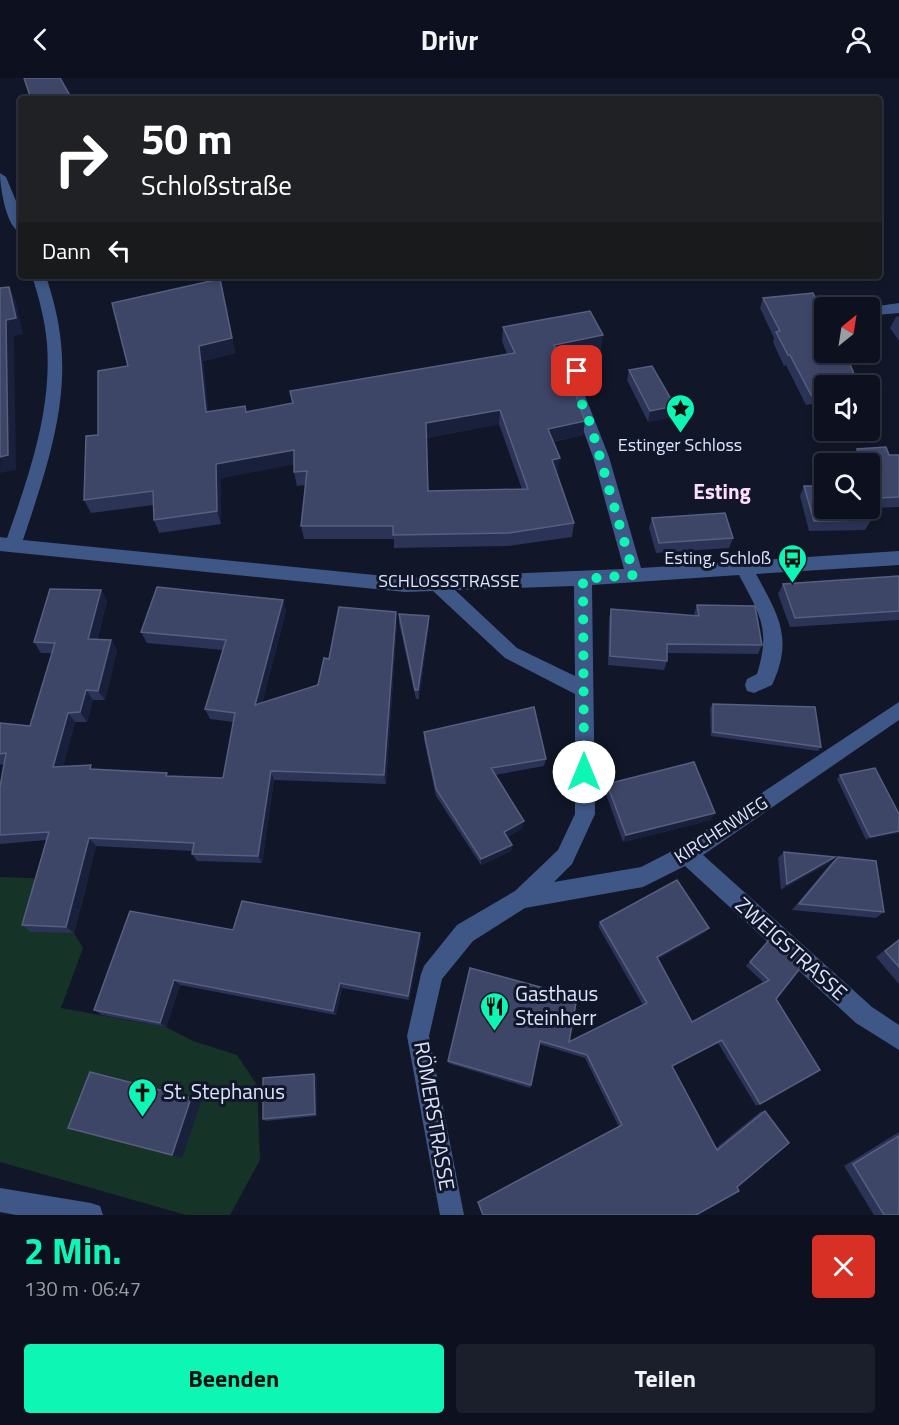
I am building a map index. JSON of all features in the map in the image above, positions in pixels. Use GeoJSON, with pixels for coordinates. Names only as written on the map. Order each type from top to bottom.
{"type":"FeatureCollection","features":[{"type":"Feature","properties":{"kind":"street"},"geometry":{"type":"LineString","coordinates":[[0,177],[18,222]]}},
{"type":"Feature","properties":{"kind":"street"},"geometry":{"type":"LineString","coordinates":[[6,545],[39,473],[53,412],[55,359],[51,304],[40,279]]}},
{"type":"Feature","properties":{"kind":"street"},"geometry":{"type":"LineString","coordinates":[[880,309],[899,308]]}},
{"type":"Feature","properties":{"kind":"street"},"geometry":{"type":"LineString","coordinates":[[577,371],[573,383],[599,449],[634,575]]}},
{"type":"Feature","properties":{"kind":"street","name":"SCHLOSSSTRASSE"},"geometry":{"type":"LineString","coordinates":[[6,545],[405,585],[583,579],[899,558]]}},
{"type":"Feature","properties":{"kind":"street"},"geometry":{"type":"LineString","coordinates":[[744,568],[771,619],[774,650],[765,679],[754,685]]}},
{"type":"Feature","properties":{"kind":"street","name":"RÖMERSTRASSE"},"geometry":{"type":"LineString","coordinates":[[452,1215],[418,1036],[432,974],[465,933],[522,898],[565,857],[585,814],[583,579]]}},
{"type":"Feature","properties":{"kind":"street"},"geometry":{"type":"LineString","coordinates":[[437,584],[511,653],[584,689]]}},
{"type":"Feature","properties":{"kind":"street","name":"KIRCHENWEG"},"geometry":{"type":"LineString","coordinates":[[522,898],[643,877],[687,854],[899,710]]}},
{"type":"Feature","properties":{"kind":"street","name":"ZWEIGSTRASSE"},"geometry":{"type":"LineString","coordinates":[[687,854],[864,1015],[899,1040]]}},
{"type":"Feature","properties":{"kind":"street"},"geometry":{"type":"LineString","coordinates":[[0,1200],[92,1215]]}},
{"type":"Feature","properties":{"kind":"green space"},"geometry":{"type":"Polygon","coordinates":[[[0,877],[88,880],[74,933],[83,948],[61,1008],[166,1027],[193,1041],[237,1055],[257,1085],[260,1160],[230,1215],[186,1215],[0,1162],[0,877]]]}},
{"type":"Feature","properties":{"kind":"building"},"geometry":{"type":"Polygon","coordinates":[[[24,78],[60,78],[70,96],[30,96],[24,78]]]}},
{"type":"Feature","properties":{"kind":"building"},"geometry":{"type":"Polygon","coordinates":[[[220,279],[232,338],[199,346],[206,412],[245,406],[246,412],[293,403],[290,391],[515,353],[503,327],[590,311],[603,335],[554,345],[566,368],[585,421],[548,429],[560,458],[552,460],[574,523],[509,533],[393,535],[393,526],[301,526],[307,471],[294,472],[294,450],[216,464],[217,511],[154,520],[153,491],[84,500],[86,436],[98,435],[98,371],[128,366],[112,303],[220,279]],[[500,410],[426,423],[428,491],[528,489],[500,410]]]}},
{"type":"Feature","properties":{"kind":"building"},"geometry":{"type":"Polygon","coordinates":[[[9,287],[16,318],[6,320],[8,455],[0,457],[0,288],[9,287]]]}},
{"type":"Feature","properties":{"kind":"building"},"geometry":{"type":"Polygon","coordinates":[[[813,293],[815,297],[814,363],[850,363],[854,375],[814,375],[814,395],[811,395],[776,332],[780,331],[763,298],[813,293]]]}},
{"type":"Feature","properties":{"kind":"building"},"geometry":{"type":"Polygon","coordinates":[[[652,366],[675,406],[650,411],[629,370],[652,366]]]}},
{"type":"Feature","properties":{"kind":"building"},"geometry":{"type":"Polygon","coordinates":[[[886,447],[889,455],[899,455],[899,497],[880,498],[880,453],[859,453],[857,449],[886,447]]]}},
{"type":"Feature","properties":{"kind":"building"},"geometry":{"type":"Polygon","coordinates":[[[804,486],[814,486],[814,519],[871,520],[814,521],[804,486]]]}},
{"type":"Feature","properties":{"kind":"building"},"geometry":{"type":"Polygon","coordinates":[[[725,513],[733,538],[659,543],[652,518],[725,513]]]}},
{"type":"Feature","properties":{"kind":"building"},"geometry":{"type":"Polygon","coordinates":[[[899,576],[899,611],[795,618],[783,584],[899,576]]]}},
{"type":"Feature","properties":{"kind":"building"},"geometry":{"type":"Polygon","coordinates":[[[157,587],[283,600],[255,705],[318,685],[324,658],[329,659],[339,607],[396,612],[384,775],[271,771],[258,856],[192,854],[194,843],[89,838],[66,927],[22,925],[49,832],[0,835],[0,787],[6,753],[0,754],[0,723],[30,726],[55,643],[34,642],[50,589],[101,590],[88,639],[111,640],[98,691],[86,690],[80,712],[68,713],[53,767],[91,765],[90,769],[167,773],[166,776],[223,778],[235,713],[205,709],[226,640],[141,632],[157,587]]]}},
{"type":"Feature","properties":{"kind":"building"},"geometry":{"type":"Polygon","coordinates":[[[697,605],[755,606],[762,645],[667,644],[667,661],[610,656],[611,609],[699,616],[697,605]]]}},
{"type":"Feature","properties":{"kind":"building"},"geometry":{"type":"Polygon","coordinates":[[[399,614],[429,616],[418,690],[415,690],[399,614]]]}},
{"type":"Feature","properties":{"kind":"building"},"geometry":{"type":"Polygon","coordinates":[[[713,704],[815,707],[821,747],[713,732],[713,704]]]}},
{"type":"Feature","properties":{"kind":"building"},"geometry":{"type":"Polygon","coordinates":[[[534,707],[546,759],[491,768],[524,821],[504,832],[512,845],[481,859],[436,789],[424,732],[534,707]]]}},
{"type":"Feature","properties":{"kind":"building"},"geometry":{"type":"Polygon","coordinates":[[[694,762],[715,813],[626,835],[607,784],[694,762]]]}},
{"type":"Feature","properties":{"kind":"building"},"geometry":{"type":"Polygon","coordinates":[[[875,768],[899,814],[899,831],[870,837],[840,775],[875,768]]]}},
{"type":"Feature","properties":{"kind":"building"},"geometry":{"type":"Polygon","coordinates":[[[784,852],[835,857],[787,884],[784,852]]]}},
{"type":"Feature","properties":{"kind":"building"},"geometry":{"type":"Polygon","coordinates":[[[838,857],[876,861],[884,912],[799,904],[838,857]]]}},
{"type":"Feature","properties":{"kind":"building"},"geometry":{"type":"Polygon","coordinates":[[[677,880],[709,928],[657,957],[692,1022],[769,980],[750,962],[770,939],[801,967],[776,999],[820,1070],[760,1104],[722,1040],[672,1066],[717,1150],[765,1111],[789,1143],[737,1187],[739,1191],[696,1215],[483,1215],[478,1202],[622,1125],[587,1055],[540,1041],[531,1085],[448,1061],[470,968],[577,997],[569,1042],[647,1003],[600,922],[677,880]]]}},
{"type":"Feature","properties":{"kind":"building"},"geometry":{"type":"Polygon","coordinates":[[[242,901],[420,933],[408,996],[340,983],[333,1011],[174,980],[160,1023],[94,1010],[130,911],[233,930],[242,901]]]}},
{"type":"Feature","properties":{"kind":"building"},"geometry":{"type":"Polygon","coordinates":[[[899,940],[899,967],[885,951],[899,940]]]}},
{"type":"Feature","properties":{"kind":"building","name":"St. Stephanus"},"geometry":{"type":"Polygon","coordinates":[[[90,1072],[191,1098],[172,1155],[68,1128],[90,1072]]]}},
{"type":"Feature","properties":{"kind":"building"},"geometry":{"type":"Polygon","coordinates":[[[314,1074],[315,1114],[263,1119],[263,1078],[314,1074]]]}},
{"type":"Feature","properties":{"kind":"building"},"geometry":{"type":"Polygon","coordinates":[[[899,1136],[899,1215],[884,1215],[853,1164],[899,1136]]]}},
{"type":"Feature","properties":{"kind":"place","name":"Estinger Schloss"},"geometry":{"type":"Point","coordinates":[680,434]}},
{"type":"Feature","properties":{"kind":"place","name":"Esting, Schloß"},"geometry":{"type":"Point","coordinates":[792,584]}},
{"type":"Feature","properties":{"kind":"place","name":"Gasthaus Steinherr"},"geometry":{"type":"Point","coordinates":[494,1032]}},
{"type":"Feature","properties":{"kind":"place","name":"St. Stephanus"},"geometry":{"type":"Point","coordinates":[142,1118]}},
{"type":"Feature","properties":{"kind":"district","name":"Esting"},"geometry":{"type":"Point","coordinates":[722,492]}},
{"type":"Feature","properties":{"kind":"route"},"geometry":{"type":"LineString","coordinates":[[577,371],[573,383],[590,423],[634,575],[583,579],[584,772]]}}]}
